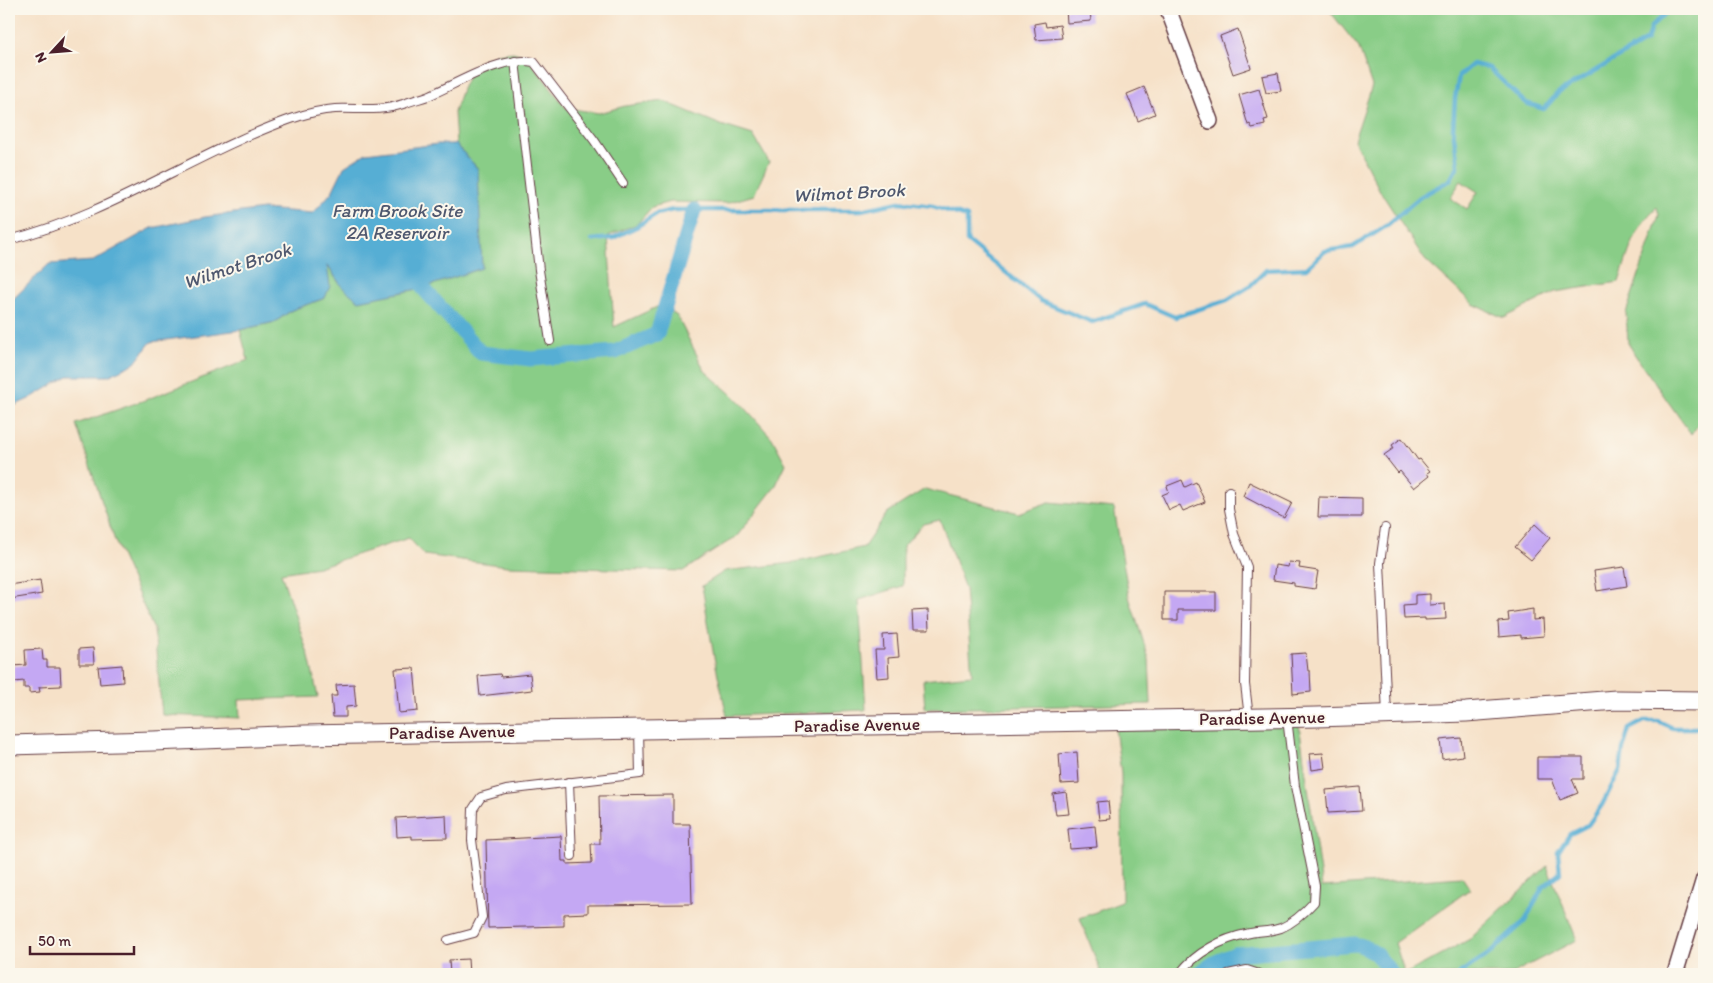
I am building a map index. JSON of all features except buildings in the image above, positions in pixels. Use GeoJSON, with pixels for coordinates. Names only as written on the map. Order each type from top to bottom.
{"type":"FeatureCollection","features":[{"type":"Feature","properties":{"kind":"street"},"geometry":{"type":"LineString","coordinates":[[1168,9],[1210,121]]}},
{"type":"Feature","properties":{"kind":"street","name":"Paradise Avenue"},"geometry":{"type":"LineString","coordinates":[[9,745],[305,734],[1287,718],[1466,712],[1616,700],[1704,700]]}},
{"type":"Feature","properties":{"kind":"street"},"geometry":{"type":"LineString","coordinates":[[1675,974],[1697,928],[1704,879]]}},
{"type":"Feature","properties":{"kind":"lane"},"geometry":{"type":"LineString","coordinates":[[9,240],[30,234],[126,196],[202,157],[293,118],[321,110],[370,110],[398,106],[428,96],[500,65],[525,60],[534,62],[594,140],[623,183]]}},
{"type":"Feature","properties":{"kind":"lane"},"geometry":{"type":"LineString","coordinates":[[515,61],[539,270],[550,341]]}},
{"type":"Feature","properties":{"kind":"lane"},"geometry":{"type":"LineString","coordinates":[[1229,490],[1229,509],[1234,534],[1247,567],[1245,684],[1248,718]]}},
{"type":"Feature","properties":{"kind":"lane"},"geometry":{"type":"LineString","coordinates":[[1385,528],[1380,563],[1387,715]]}},
{"type":"Feature","properties":{"kind":"lane"},"geometry":{"type":"LineString","coordinates":[[1182,974],[1181,972],[1189,962],[1224,940],[1280,928],[1302,915],[1314,902],[1315,886],[1295,786],[1287,718]]}},
{"type":"Feature","properties":{"kind":"lane"},"geometry":{"type":"LineString","coordinates":[[448,940],[474,933],[482,917],[472,840],[473,809],[481,797],[506,790],[640,774],[639,729]]}},
{"type":"Feature","properties":{"kind":"lane"},"geometry":{"type":"LineString","coordinates":[[570,782],[572,856]]}},
{"type":"Feature","properties":{"kind":"lane"},"geometry":{"type":"LineString","coordinates":[[1228,974],[1247,970],[1259,974]]}},
{"type":"Feature","properties":{"kind":"green space"},"geometry":{"type":"Polygon","coordinates":[[[1328,9],[1704,9],[1704,418],[1691,434],[1635,355],[1628,342],[1626,313],[1659,215],[1657,207],[1649,215],[1638,232],[1629,251],[1619,282],[1555,292],[1504,318],[1473,304],[1425,260],[1380,191],[1354,140],[1372,86],[1359,48],[1328,9]],[[1461,181],[1450,198],[1467,209],[1478,192],[1461,181]]]}},
{"type":"Feature","properties":{"kind":"green space"},"geometry":{"type":"Polygon","coordinates":[[[513,52],[526,56],[566,108],[599,113],[625,106],[663,101],[721,125],[753,135],[769,162],[754,195],[727,203],[670,202],[652,207],[637,224],[608,236],[614,327],[661,305],[677,316],[705,371],[741,403],[772,438],[786,464],[775,487],[737,536],[683,571],[507,566],[424,555],[409,538],[318,567],[281,573],[309,657],[318,697],[239,700],[240,718],[162,715],[154,630],[115,541],[76,424],[145,400],[248,360],[240,330],[275,322],[292,310],[325,298],[326,264],[342,287],[478,169],[456,144],[454,112],[473,66],[497,54],[513,52]]]}},
{"type":"Feature","properties":{"kind":"green space"},"geometry":{"type":"Polygon","coordinates":[[[925,489],[1019,513],[1049,502],[1114,508],[1129,597],[1149,659],[1151,704],[925,709],[923,680],[972,675],[965,589],[940,520],[923,524],[903,546],[903,586],[859,600],[866,710],[727,716],[714,657],[702,586],[725,571],[792,563],[864,547],[887,513],[925,489]]]}},
{"type":"Feature","properties":{"kind":"green space"},"geometry":{"type":"Polygon","coordinates":[[[1299,724],[1322,887],[1462,877],[1470,889],[1395,943],[1405,974],[1100,974],[1080,918],[1122,902],[1121,773],[1115,728],[1299,724]]]}},
{"type":"Feature","properties":{"kind":"green space"},"geometry":{"type":"Polygon","coordinates":[[[1547,866],[1577,940],[1511,974],[1405,974],[1470,939],[1547,866]]]}},
{"type":"Feature","properties":{"kind":"water","name":"Farm Brook Site 2A Reservoir"},"geometry":{"type":"Polygon","coordinates":[[[438,144],[456,144],[478,169],[482,268],[423,288],[359,301],[342,287],[327,265],[330,286],[325,298],[292,310],[275,322],[240,330],[151,342],[135,363],[108,376],[68,376],[29,399],[9,408],[9,303],[49,264],[93,261],[152,228],[205,217],[263,209],[313,213],[332,192],[344,167],[366,153],[438,144]]]}},
{"type":"Feature","properties":{"kind":"waterway","name":"Wilmot Brook"},"geometry":{"type":"LineString","coordinates":[[592,240],[613,238],[636,227],[656,214],[673,210],[861,210],[899,202],[933,206],[967,217],[967,241],[1041,301],[1092,322],[1145,304],[1175,317],[1227,300],[1250,286],[1266,270],[1307,268],[1325,251],[1353,247],[1386,226],[1420,197],[1450,180],[1458,166],[1453,129],[1459,76],[1473,64],[1489,68],[1526,103],[1544,109],[1558,93],[1647,40],[1651,27],[1670,9]]}},
{"type":"Feature","properties":{"kind":"waterway"},"geometry":{"type":"LineString","coordinates":[[416,270],[423,288],[481,353],[531,359],[615,352],[657,334],[694,210]]}},
{"type":"Feature","properties":{"kind":"waterway"},"geometry":{"type":"LineString","coordinates":[[1458,974],[1489,954],[1525,921],[1542,888],[1560,873],[1558,852],[1570,834],[1588,825],[1602,805],[1620,770],[1623,749],[1629,729],[1644,721],[1658,721],[1673,728],[1698,728],[1704,726]]}},
{"type":"Feature","properties":{"kind":"waterway"},"geometry":{"type":"LineString","coordinates":[[1198,974],[1214,963],[1235,954],[1355,944],[1372,951],[1392,974]]}}]}
